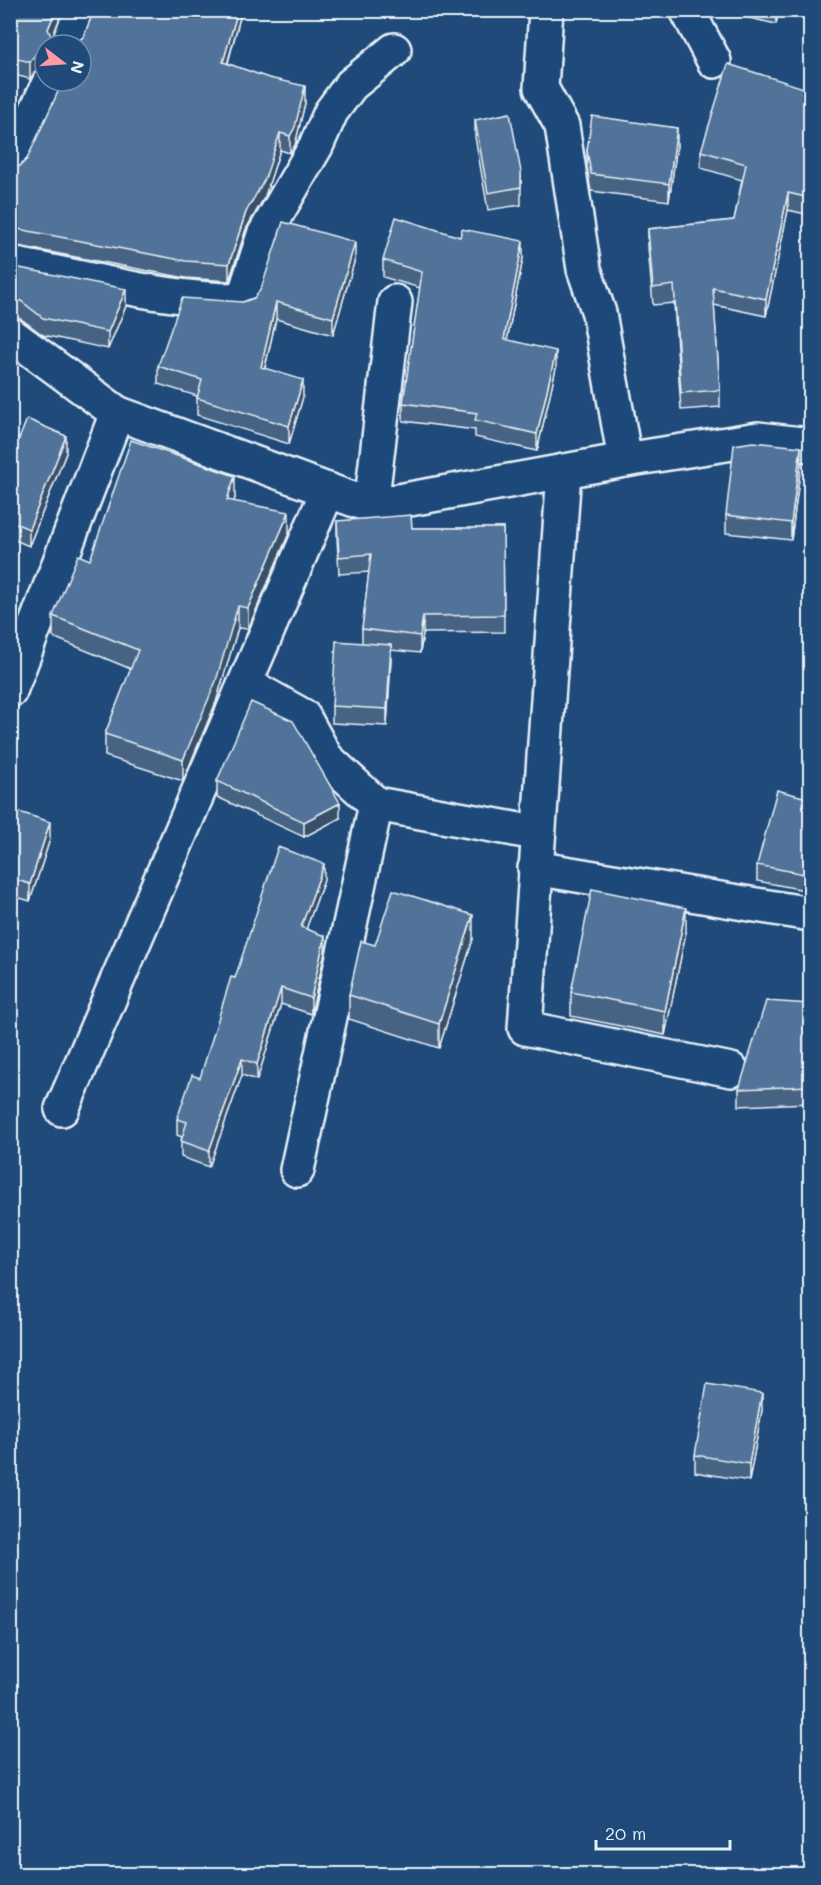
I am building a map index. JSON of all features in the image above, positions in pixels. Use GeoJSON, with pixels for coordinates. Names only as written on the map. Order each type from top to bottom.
{"type":"FeatureCollection","features":[{"type":"Feature","properties":{"kind":"street"},"geometry":{"type":"LineString","coordinates":[[72,33],[83,10]]}},
{"type":"Feature","properties":{"kind":"street"},"geometry":{"type":"LineString","coordinates":[[546,10],[541,87],[562,126],[584,269],[599,313],[626,460]]}},
{"type":"Feature","properties":{"kind":"street"},"geometry":{"type":"LineString","coordinates":[[687,10],[714,61]]}},
{"type":"Feature","properties":{"kind":"street"},"geometry":{"type":"LineString","coordinates":[[10,264],[68,274],[138,291],[208,301],[243,300],[264,235],[316,146],[331,112],[351,85],[394,50]]}},
{"type":"Feature","properties":{"kind":"street"},"geometry":{"type":"LineString","coordinates":[[11,168],[45,93]]}},
{"type":"Feature","properties":{"kind":"street"},"geometry":{"type":"LineString","coordinates":[[372,506],[395,302]]}},
{"type":"Feature","properties":{"kind":"street"},"geometry":{"type":"LineString","coordinates":[[10,334],[117,413],[372,506],[626,460],[758,439],[810,445]]}},
{"type":"Feature","properties":{"kind":"street"},"geometry":{"type":"LineString","coordinates":[[10,691],[117,413]]}},
{"type":"Feature","properties":{"kind":"street"},"geometry":{"type":"LineString","coordinates":[[564,471],[536,833],[525,1028],[732,1070]]}},
{"type":"Feature","properties":{"kind":"street"},"geometry":{"type":"LineString","coordinates":[[62,1109],[328,490]]}},
{"type":"Feature","properties":{"kind":"street"},"geometry":{"type":"LineString","coordinates":[[246,684],[303,716],[326,758],[376,804],[536,833]]}},
{"type":"Feature","properties":{"kind":"street"},"geometry":{"type":"LineString","coordinates":[[297,1170],[376,804]]}},
{"type":"Feature","properties":{"kind":"street"},"geometry":{"type":"LineString","coordinates":[[535,868],[810,914]]}},
{"type":"Feature","properties":{"kind":"building"},"geometry":{"type":"Polygon","coordinates":[[[10,10],[56,10],[48,29],[50,33],[33,33],[33,58],[30,62],[10,57],[10,10]]]}},
{"type":"Feature","properties":{"kind":"building"},"geometry":{"type":"Polygon","coordinates":[[[94,10],[238,10],[223,62],[269,78],[305,86],[295,127],[290,136],[280,133],[265,179],[246,212],[229,264],[186,261],[10,226],[10,174],[12,169],[20,166],[27,159],[57,93],[93,93],[93,33],[85,33],[94,10]]]}},
{"type":"Feature","properties":{"kind":"building"},"geometry":{"type":"Polygon","coordinates":[[[728,64],[810,90],[810,198],[788,193],[766,299],[713,288],[720,390],[681,393],[674,285],[653,288],[648,229],[734,220],[746,164],[701,151],[728,64]]]}},
{"type":"Feature","properties":{"kind":"building"},"geometry":{"type":"Polygon","coordinates":[[[510,113],[521,172],[521,187],[488,193],[475,120],[510,113]]]}},
{"type":"Feature","properties":{"kind":"building"},"geometry":{"type":"Polygon","coordinates":[[[592,116],[677,128],[669,184],[591,174],[587,150],[592,116]]]}},
{"type":"Feature","properties":{"kind":"building"},"geometry":{"type":"Polygon","coordinates":[[[396,217],[460,237],[462,229],[523,241],[504,339],[556,351],[537,434],[475,420],[477,413],[403,403],[422,272],[383,260],[396,217]]]}},
{"type":"Feature","properties":{"kind":"building"},"geometry":{"type":"Polygon","coordinates":[[[283,222],[355,242],[333,318],[276,302],[261,367],[303,380],[289,426],[197,398],[202,380],[158,366],[182,298],[243,302],[254,298],[261,289],[283,222]]]}},
{"type":"Feature","properties":{"kind":"building"},"geometry":{"type":"Polygon","coordinates":[[[10,266],[126,289],[108,332],[43,318],[21,301],[10,298],[10,266]]]}},
{"type":"Feature","properties":{"kind":"building"},"geometry":{"type":"Polygon","coordinates":[[[27,419],[66,436],[29,529],[10,521],[10,435],[19,439],[27,419]]]}},
{"type":"Feature","properties":{"kind":"building"},"geometry":{"type":"Polygon","coordinates":[[[131,440],[235,476],[227,500],[289,512],[248,608],[238,606],[216,681],[183,760],[105,734],[138,650],[53,616],[78,555],[90,560],[131,440]]]}},
{"type":"Feature","properties":{"kind":"building"},"geometry":{"type":"Polygon","coordinates":[[[753,442],[801,447],[791,523],[726,515],[734,445],[753,442]]]}},
{"type":"Feature","properties":{"kind":"building"},"geometry":{"type":"Polygon","coordinates":[[[411,515],[412,528],[503,528],[504,615],[423,616],[420,636],[362,629],[371,554],[339,557],[337,521],[411,515]]]}},
{"type":"Feature","properties":{"kind":"building"},"geometry":{"type":"Polygon","coordinates":[[[336,641],[391,645],[387,709],[332,706],[336,641]]]}},
{"type":"Feature","properties":{"kind":"building"},"geometry":{"type":"Polygon","coordinates":[[[251,702],[293,721],[340,803],[304,822],[217,781],[251,702]]]}},
{"type":"Feature","properties":{"kind":"building"},"geometry":{"type":"Polygon","coordinates":[[[810,781],[810,875],[757,865],[777,790],[807,798],[810,781]]]}},
{"type":"Feature","properties":{"kind":"building"},"geometry":{"type":"Polygon","coordinates":[[[10,809],[50,822],[30,884],[10,878],[10,809]]]}},
{"type":"Feature","properties":{"kind":"building"},"geometry":{"type":"Polygon","coordinates":[[[278,847],[324,864],[301,927],[325,936],[311,998],[281,988],[257,1064],[242,1059],[209,1151],[181,1141],[187,1122],[177,1119],[192,1075],[200,1078],[231,977],[235,978],[278,847]]]}},
{"type":"Feature","properties":{"kind":"building"},"geometry":{"type":"Polygon","coordinates":[[[592,889],[686,908],[665,1011],[571,992],[592,889]]]}},
{"type":"Feature","properties":{"kind":"building"},"geometry":{"type":"Polygon","coordinates":[[[393,890],[473,915],[439,1024],[349,995],[361,941],[375,945],[393,890]]]}},
{"type":"Feature","properties":{"kind":"building"},"geometry":{"type":"Polygon","coordinates":[[[766,1001],[810,1004],[810,1086],[739,1089],[766,1001]]]}},
{"type":"Feature","properties":{"kind":"building"},"geometry":{"type":"Polygon","coordinates":[[[707,1384],[762,1393],[749,1464],[695,1455],[707,1384]]]}}]}
